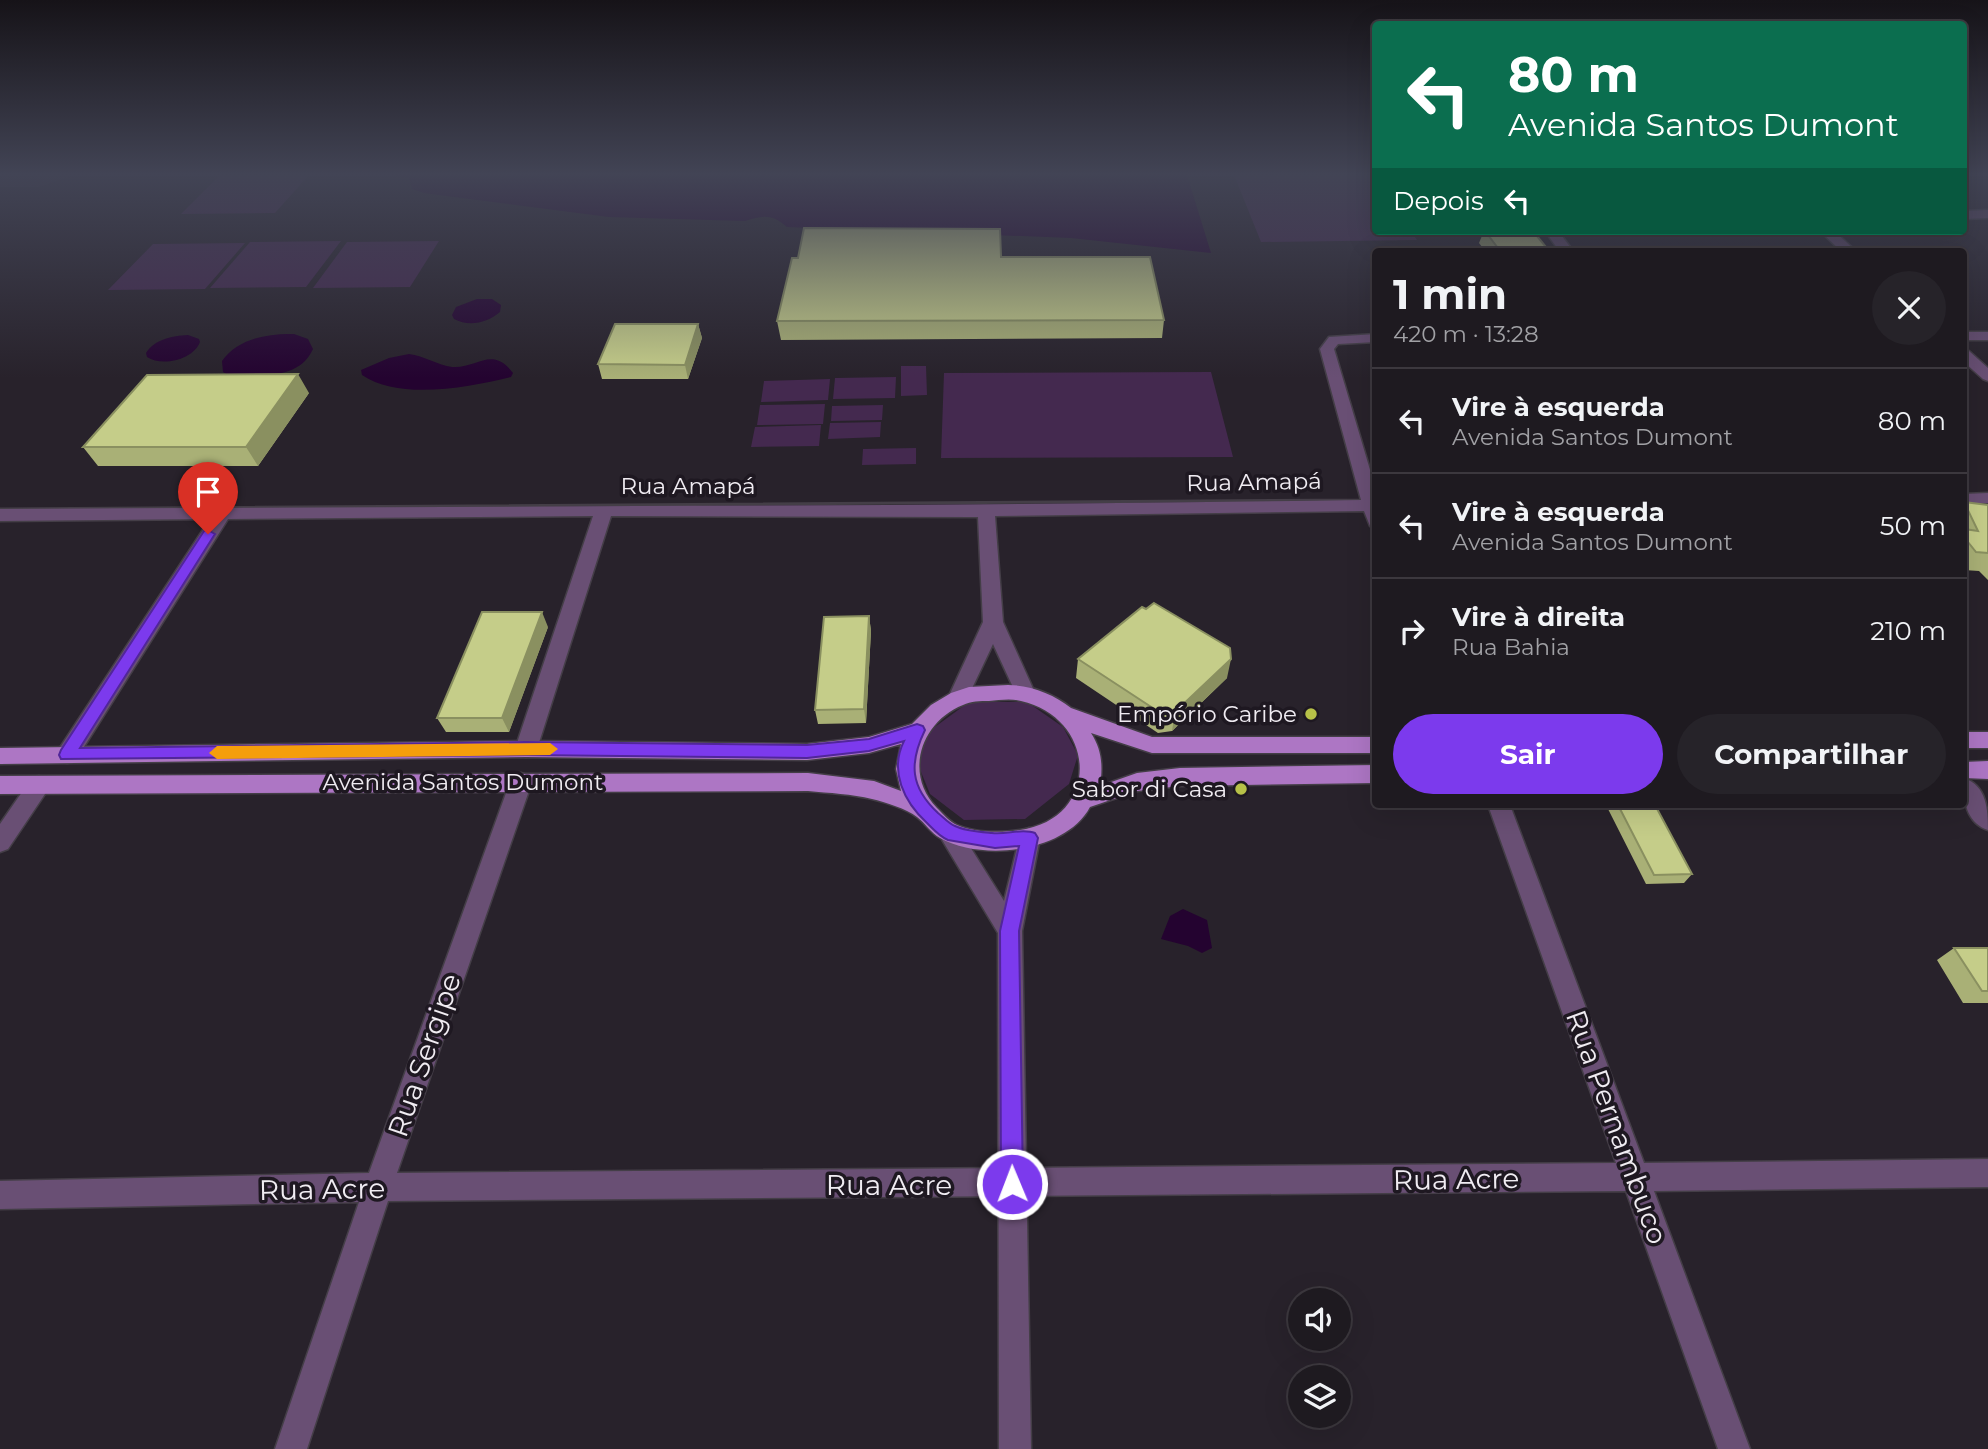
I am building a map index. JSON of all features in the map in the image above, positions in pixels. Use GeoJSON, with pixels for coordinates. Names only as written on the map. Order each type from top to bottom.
{"type":"FeatureCollection","features":[{"type":"Feature","properties":{"kind":"main road","name":"Avenida Santos Dumont"},"geometry":{"type":"LineString","coordinates":[[948,832],[922,808],[910,790],[905,769],[908,749],[917,730],[936,712],[958,698],[989,693],[1025,693],[1064,713],[1121,736],[1152,745],[1372,745]]}},
{"type":"Feature","properties":{"kind":"main road","name":"Avenida Santos Dumont"},"geometry":{"type":"LineString","coordinates":[[1064,713],[1082,731],[1092,753],[1093,777],[1084,800]]}},
{"type":"Feature","properties":{"kind":"main road","name":"Avenida Santos Dumont"},"geometry":{"type":"LineString","coordinates":[[0,756],[526,749],[807,752],[869,745],[917,730]]}},
{"type":"Feature","properties":{"kind":"main road"},"geometry":{"type":"LineString","coordinates":[[1967,740],[1988,740]]}},
{"type":"Feature","properties":{"kind":"main road"},"geometry":{"type":"LineString","coordinates":[[1967,770],[1988,770]]}},
{"type":"Feature","properties":{"kind":"main road"},"geometry":{"type":"LineString","coordinates":[[948,832],[995,841],[1029,838],[1049,831],[1069,817],[1084,800],[1137,782],[1180,777],[1372,774]]}},
{"type":"Feature","properties":{"kind":"main road","name":"Avenida Santos Dumont"},"geometry":{"type":"LineString","coordinates":[[0,785],[808,782],[874,790],[922,808]]}},
{"type":"Feature","properties":{"kind":"street"},"geometry":{"type":"LineString","coordinates":[[1967,337],[1988,336]]}},
{"type":"Feature","properties":{"kind":"street"},"geometry":{"type":"LineString","coordinates":[[1372,338],[1343,338],[1329,344],[1327,349],[1372,505]]}},
{"type":"Feature","properties":{"kind":"street"},"geometry":{"type":"LineString","coordinates":[[1967,357],[1988,376]]}},
{"type":"Feature","properties":{"kind":"street"},"geometry":{"type":"LineString","coordinates":[[1967,499],[1988,498]]}},
{"type":"Feature","properties":{"kind":"street","name":"Rua Amapá"},"geometry":{"type":"LineString","coordinates":[[0,515],[604,510],[986,511],[1372,505]]}},
{"type":"Feature","properties":{"kind":"street"},"geometry":{"type":"LineString","coordinates":[[526,749],[604,510]]}},
{"type":"Feature","properties":{"kind":"street"},"geometry":{"type":"LineString","coordinates":[[986,511],[993,622],[1025,693]]}},
{"type":"Feature","properties":{"kind":"street"},"geometry":{"type":"LineString","coordinates":[[67,755],[223,512]]}},
{"type":"Feature","properties":{"kind":"street"},"geometry":{"type":"LineString","coordinates":[[958,698],[993,622]]}},
{"type":"Feature","properties":{"kind":"street","name":"Rua Sergipe"},"geometry":{"type":"LineString","coordinates":[[291,1449],[378,1187],[520,782]]}},
{"type":"Feature","properties":{"kind":"street"},"geometry":{"type":"LineString","coordinates":[[0,842],[39,785]]}},
{"type":"Feature","properties":{"kind":"street"},"geometry":{"type":"LineString","coordinates":[[1967,791],[1988,821]]}},
{"type":"Feature","properties":{"kind":"street","name":"Rua Pernambuco"},"geometry":{"type":"LineString","coordinates":[[1500,808],[1734,1449]]}},
{"type":"Feature","properties":{"kind":"street"},"geometry":{"type":"LineString","coordinates":[[948,832],[1010,931]]}},
{"type":"Feature","properties":{"kind":"street"},"geometry":{"type":"LineString","coordinates":[[1016,1449],[1010,931],[1029,838]]}},
{"type":"Feature","properties":{"kind":"street","name":"Rua Acre"},"geometry":{"type":"LineString","coordinates":[[0,1195],[378,1187],[1012,1184],[1988,1174]]}},
{"type":"Feature","properties":{"kind":"shaded area"},"geometry":{"type":"Polygon","coordinates":[[[245,243],[205,289],[108,290],[153,244],[245,243]]]}},
{"type":"Feature","properties":{"kind":"shaded area"},"geometry":{"type":"Polygon","coordinates":[[[249,243],[340,243],[306,287],[210,288],[249,243]]]}},
{"type":"Feature","properties":{"kind":"shaded area"},"geometry":{"type":"Polygon","coordinates":[[[347,243],[438,243],[410,287],[313,288],[347,243]]]}},
{"type":"Feature","properties":{"kind":"shaded area"},"geometry":{"type":"Polygon","coordinates":[[[1114,243],[1208,243],[1211,253],[1114,243]]]}},
{"type":"Feature","properties":{"kind":"shaded area"},"geometry":{"type":"Polygon","coordinates":[[[477,299],[492,299],[501,305],[500,312],[478,323],[454,319],[452,315],[456,307],[477,299]]]}},
{"type":"Feature","properties":{"kind":"shaded area"},"geometry":{"type":"Polygon","coordinates":[[[294,334],[308,339],[313,349],[298,367],[264,375],[228,375],[223,372],[222,361],[236,347],[264,336],[294,334]]]}},
{"type":"Feature","properties":{"kind":"shaded area"},"geometry":{"type":"Polygon","coordinates":[[[188,335],[200,342],[184,357],[161,361],[147,357],[146,353],[159,341],[188,335]]]}},
{"type":"Feature","properties":{"kind":"shaded area"},"geometry":{"type":"Polygon","coordinates":[[[409,354],[452,367],[491,359],[505,365],[513,373],[511,377],[494,381],[435,390],[395,388],[362,375],[361,370],[389,358],[409,354]]]}},
{"type":"Feature","properties":{"kind":"shaded area"},"geometry":{"type":"Polygon","coordinates":[[[901,366],[926,366],[927,395],[901,396],[901,366]]]}},
{"type":"Feature","properties":{"kind":"shaded area"},"geometry":{"type":"Polygon","coordinates":[[[1211,372],[1233,457],[941,458],[944,373],[1211,372]]]}},
{"type":"Feature","properties":{"kind":"shaded area"},"geometry":{"type":"Polygon","coordinates":[[[896,377],[895,398],[833,399],[835,378],[896,377]]]}},
{"type":"Feature","properties":{"kind":"shaded area"},"geometry":{"type":"Polygon","coordinates":[[[830,379],[828,400],[761,402],[764,381],[830,379]]]}},
{"type":"Feature","properties":{"kind":"shaded area"},"geometry":{"type":"Polygon","coordinates":[[[825,404],[823,424],[757,425],[760,405],[825,404]]]}},
{"type":"Feature","properties":{"kind":"shaded area"},"geometry":{"type":"Polygon","coordinates":[[[883,405],[882,420],[831,421],[832,406],[883,405]]]}},
{"type":"Feature","properties":{"kind":"shaded area"},"geometry":{"type":"Polygon","coordinates":[[[881,422],[880,437],[828,439],[830,423],[881,422]]]}},
{"type":"Feature","properties":{"kind":"shaded area"},"geometry":{"type":"Polygon","coordinates":[[[821,425],[819,446],[751,447],[755,427],[821,425]]]}},
{"type":"Feature","properties":{"kind":"shaded area"},"geometry":{"type":"Polygon","coordinates":[[[916,448],[916,464],[862,465],[863,449],[916,448]]]}},
{"type":"Feature","properties":{"kind":"shaded area"},"geometry":{"type":"Polygon","coordinates":[[[969,702],[1027,702],[1063,727],[1078,755],[1069,784],[1025,819],[964,820],[930,794],[915,757],[928,732],[969,702]]]}},
{"type":"Feature","properties":{"kind":"shaded area"},"geometry":{"type":"Polygon","coordinates":[[[1183,909],[1207,920],[1212,948],[1202,953],[1188,946],[1161,939],[1170,916],[1183,909]]]}},
{"type":"Feature","properties":{"kind":"building"},"geometry":{"type":"Polygon","coordinates":[[[801,243],[1000,243],[1001,257],[1150,257],[1164,320],[777,321],[792,258],[798,258],[801,243]]]}},
{"type":"Feature","properties":{"kind":"building"},"geometry":{"type":"Polygon","coordinates":[[[1494,243],[1542,243],[1547,248],[1498,248],[1494,243]]]}},
{"type":"Feature","properties":{"kind":"building"},"geometry":{"type":"Polygon","coordinates":[[[615,324],[698,324],[685,365],[598,364],[615,324]]]}},
{"type":"Feature","properties":{"kind":"building"},"geometry":{"type":"Polygon","coordinates":[[[298,374],[246,447],[83,447],[147,375],[298,374]]]}},
{"type":"Feature","properties":{"kind":"building"},"geometry":{"type":"Polygon","coordinates":[[[1967,502],[1988,505],[1988,553],[1976,552],[1967,541],[1967,529],[1978,531],[1967,502]]]}},
{"type":"Feature","properties":{"kind":"building"},"geometry":{"type":"Polygon","coordinates":[[[1154,603],[1230,648],[1231,659],[1175,712],[1162,714],[1078,659],[1142,607],[1146,609],[1154,603]]]}},
{"type":"Feature","properties":{"kind":"building"},"geometry":{"type":"Polygon","coordinates":[[[482,612],[542,612],[502,718],[437,718],[482,612]]]}},
{"type":"Feature","properties":{"kind":"building"},"geometry":{"type":"Polygon","coordinates":[[[869,616],[864,709],[815,710],[824,617],[869,616]]]}},
{"type":"Feature","properties":{"kind":"building"},"geometry":{"type":"Polygon","coordinates":[[[1620,808],[1657,808],[1692,874],[1654,875],[1620,808]]]}},
{"type":"Feature","properties":{"kind":"building"},"geometry":{"type":"Polygon","coordinates":[[[1954,948],[1988,948],[1988,991],[1982,991],[1954,948]]]}},
{"type":"Feature","properties":{"kind":"slow traffic"},"geometry":{"type":"LineString","coordinates":[[217,753],[550,749]]}},
{"type":"Feature","properties":{"kind":"place","name":"Empório Caribe"},"geometry":{"type":"Point","coordinates":[1311,714]}},
{"type":"Feature","properties":{"kind":"place","name":"Sabor di Casa"},"geometry":{"type":"Point","coordinates":[1241,789]}},
{"type":"Feature","properties":{"kind":"route"},"geometry":{"type":"LineString","coordinates":[[208,534],[67,755],[526,749],[807,752],[869,745],[917,730],[908,749],[905,769],[910,790],[922,808],[948,832],[995,841],[1029,838],[1010,931],[1012,1184]]}}]}
